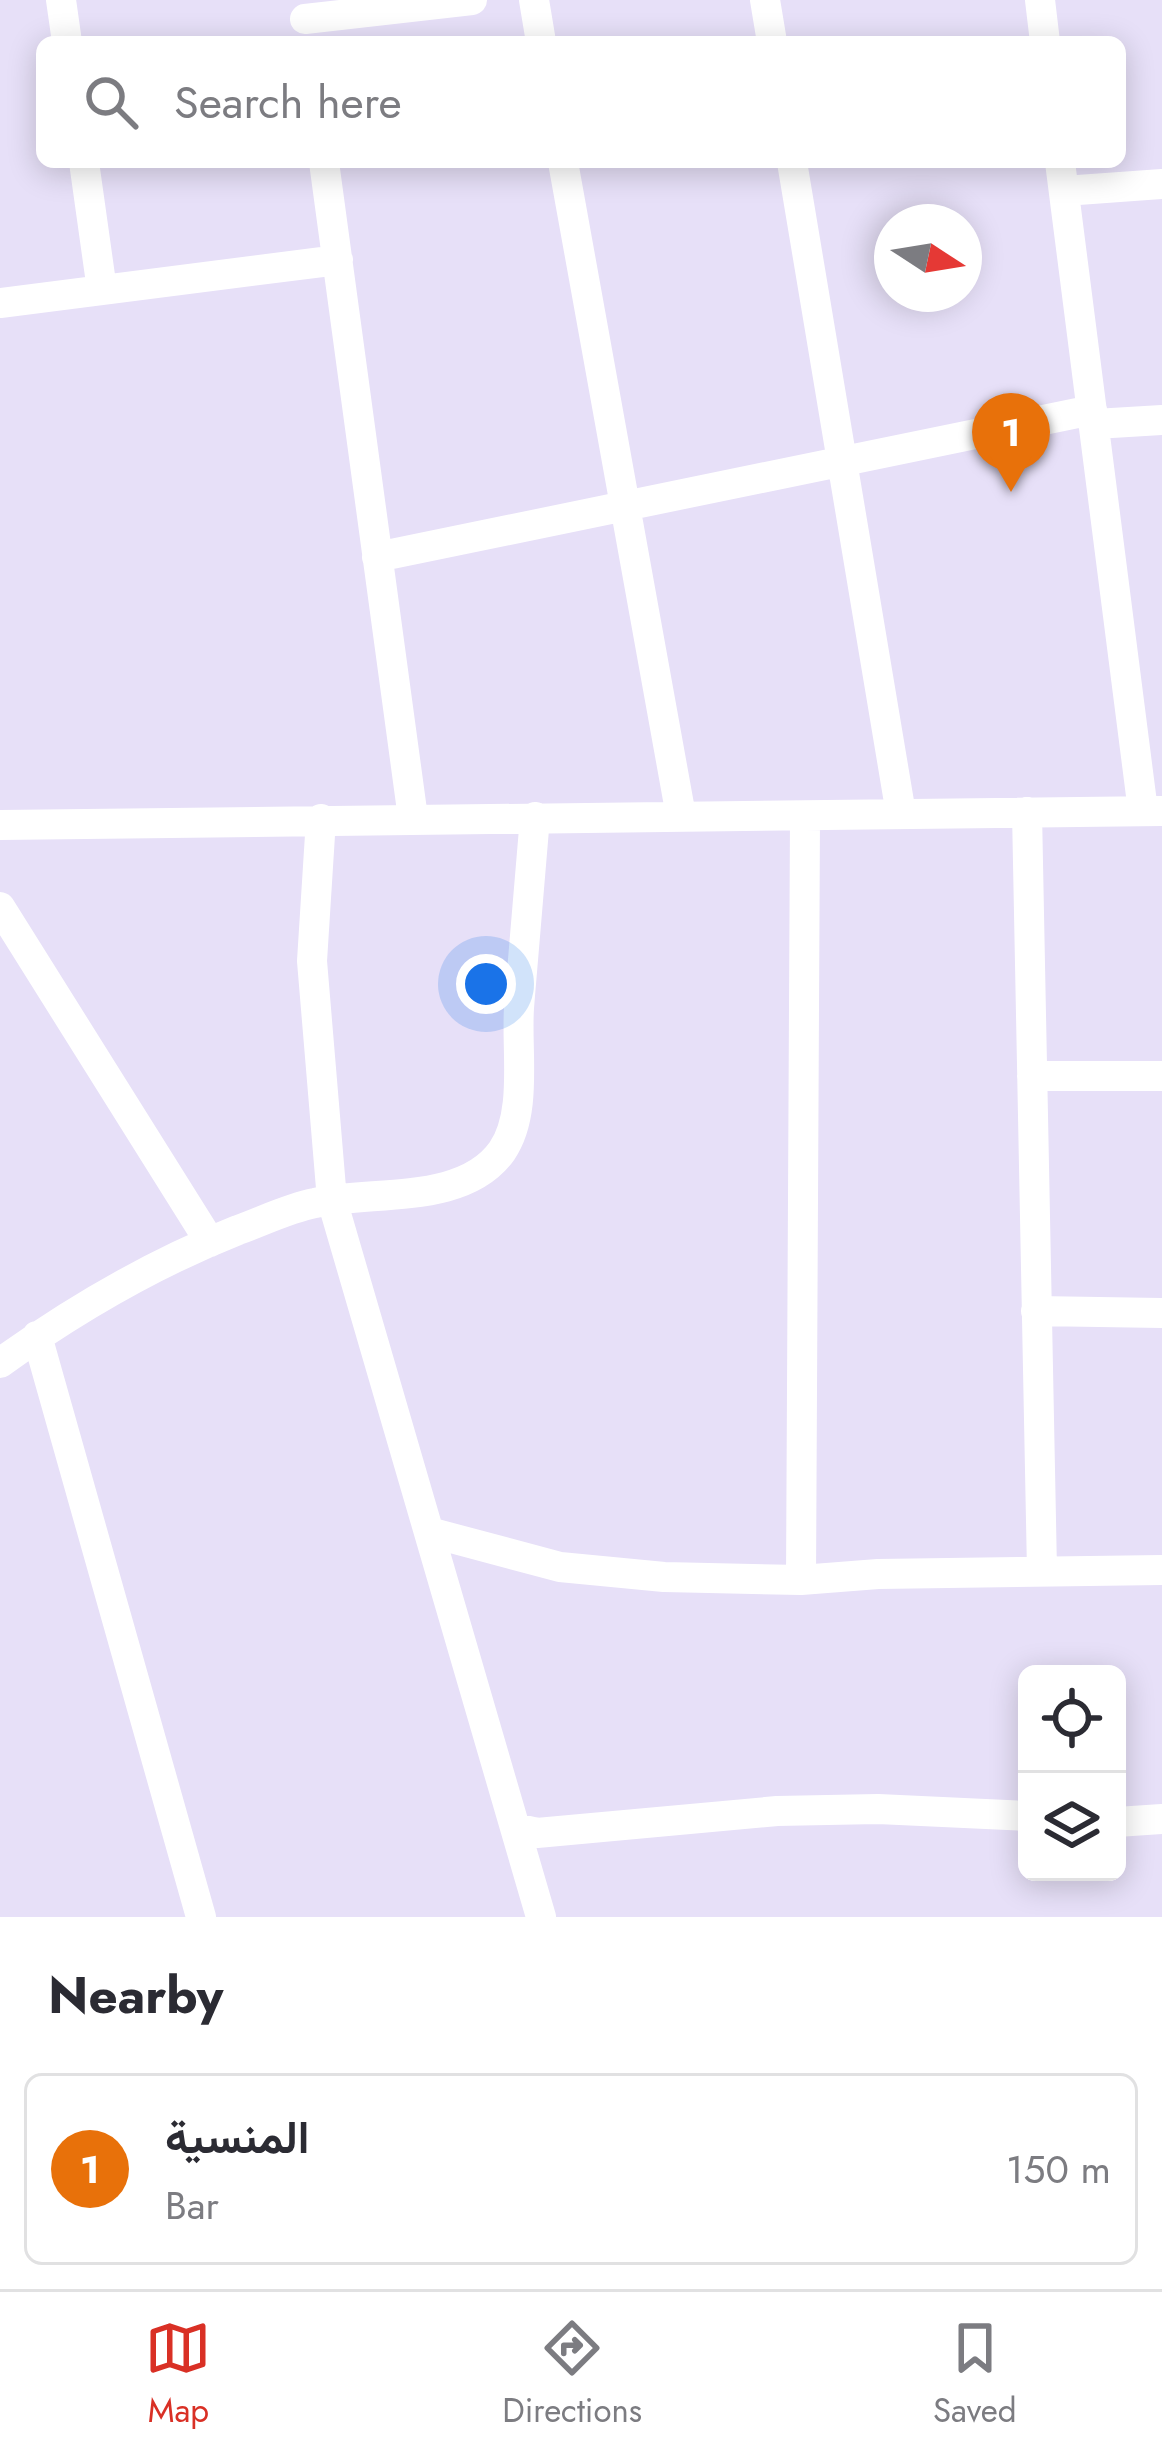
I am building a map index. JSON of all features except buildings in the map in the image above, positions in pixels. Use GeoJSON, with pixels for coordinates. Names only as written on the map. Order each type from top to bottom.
{"type":"FeatureCollection","features":[{"type":"Feature","properties":{"kind":"street"},"geometry":{"type":"LineString","coordinates":[[61,0],[66,36]]}},
{"type":"Feature","properties":{"kind":"street"},"geometry":{"type":"LineString","coordinates":[[305,20],[472,0]]}},
{"type":"Feature","properties":{"kind":"street"},"geometry":{"type":"LineString","coordinates":[[533,0],[540,36]]}},
{"type":"Feature","properties":{"kind":"street"},"geometry":{"type":"LineString","coordinates":[[765,0],[771,36]]}},
{"type":"Feature","properties":{"kind":"street"},"geometry":{"type":"LineString","coordinates":[[1040,0],[1044,36]]}},
{"type":"Feature","properties":{"kind":"street"},"geometry":{"type":"LineString","coordinates":[[85,168],[102,290]]}},
{"type":"Feature","properties":{"kind":"street"},"geometry":{"type":"LineString","coordinates":[[325,168],[413,818]]}},
{"type":"Feature","properties":{"kind":"street"},"geometry":{"type":"LineString","coordinates":[[564,168],[681,816]]}},
{"type":"Feature","properties":{"kind":"street"},"geometry":{"type":"LineString","coordinates":[[793,168],[901,814]]}},
{"type":"Feature","properties":{"kind":"street"},"geometry":{"type":"LineString","coordinates":[[4,821],[1153,811],[1062,176],[1162,184]]}},
{"type":"Feature","properties":{"kind":"street"},"geometry":{"type":"LineString","coordinates":[[0,303],[338,260]]}},
{"type":"Feature","properties":{"kind":"street"},"geometry":{"type":"LineString","coordinates":[[377,556],[1092,410]]}},
{"type":"Feature","properties":{"kind":"street"},"geometry":{"type":"LineString","coordinates":[[1092,410],[1095,424],[1162,420]]}},
{"type":"Feature","properties":{"kind":"street"},"geometry":{"type":"LineString","coordinates":[[1027,812],[1042,1571]]}},
{"type":"Feature","properties":{"kind":"street"},"geometry":{"type":"LineString","coordinates":[[0,1363],[77,1307],[209,1242],[312,1203],[424,1192],[474,1179],[503,1149],[516,1110],[536,817]]}},
{"type":"Feature","properties":{"kind":"street"},"geometry":{"type":"LineString","coordinates":[[802,1580],[805,817]]}},
{"type":"Feature","properties":{"kind":"street"},"geometry":{"type":"LineString","coordinates":[[321,819],[312,961],[332,1200],[541,1917]]}},
{"type":"Feature","properties":{"kind":"street"},"geometry":{"type":"LineString","coordinates":[[0,907],[209,1242]]}},
{"type":"Feature","properties":{"kind":"street"},"geometry":{"type":"LineString","coordinates":[[1032,1076],[1162,1076]]}},
{"type":"Feature","properties":{"kind":"street"},"geometry":{"type":"LineString","coordinates":[[1036,1311],[1162,1312]]}},
{"type":"Feature","properties":{"kind":"street"},"geometry":{"type":"LineString","coordinates":[[37,1336],[200,1917]]}},
{"type":"Feature","properties":{"kind":"street"},"geometry":{"type":"LineString","coordinates":[[428,1532],[560,1567],[607,1574],[802,1580],[878,1574],[1162,1570]]}},
{"type":"Feature","properties":{"kind":"street"},"geometry":{"type":"LineString","coordinates":[[515,1828],[537,1832],[777,1811],[878,1809],[1018,1816]]}},
{"type":"Feature","properties":{"kind":"street"},"geometry":{"type":"LineString","coordinates":[[1126,1821],[1162,1819]]}},
{"type":"Feature","properties":{"kind":"place","name":"المنسية"},"geometry":{"type":"Point","coordinates":[1011,492]}}]}
